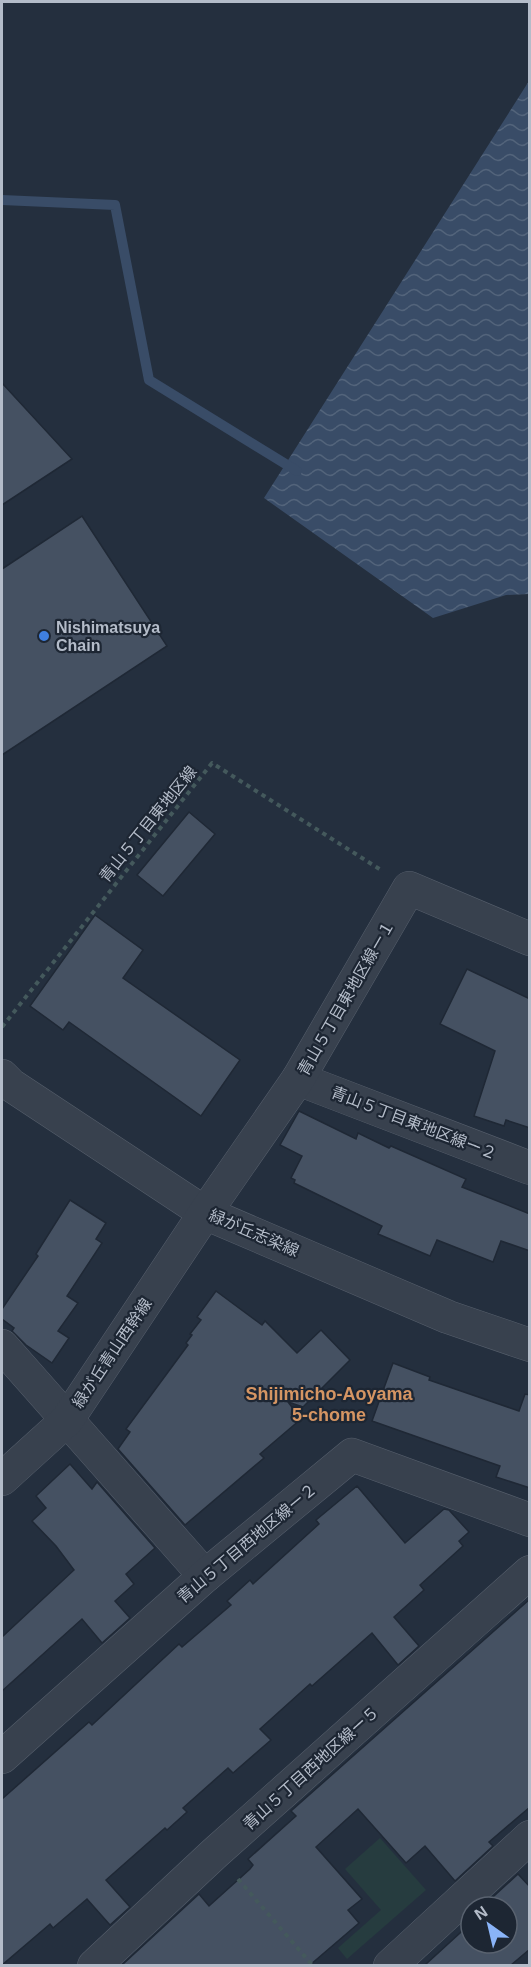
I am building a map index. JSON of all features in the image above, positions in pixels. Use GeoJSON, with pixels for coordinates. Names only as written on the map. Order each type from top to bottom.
{"type":"FeatureCollection","features":[{"type":"Feature","properties":{"kind":"street"},"geometry":{"type":"LineString","coordinates":[[409,888],[530,939]]}},
{"type":"Feature","properties":{"kind":"street","name":"青山５丁目東地区線ー１"},"geometry":{"type":"LineString","coordinates":[[205,1213],[298,1079],[409,888]]}},
{"type":"Feature","properties":{"kind":"street","name":"緑が丘志染線"},"geometry":{"type":"LineString","coordinates":[[2,1076],[11,1085],[205,1213],[448,1317],[530,1345]]}},
{"type":"Feature","properties":{"kind":"street","name":"青山５丁目東地区線ー２"},"geometry":{"type":"LineString","coordinates":[[298,1079],[530,1168]]}},
{"type":"Feature","properties":{"kind":"street","name":"緑が丘青山西幹線"},"geometry":{"type":"LineString","coordinates":[[2,1479],[67,1420],[205,1213]]}},
{"type":"Feature","properties":{"kind":"street"},"geometry":{"type":"LineString","coordinates":[[2,1346],[205,1576]]}},
{"type":"Feature","properties":{"kind":"street","name":"青山５丁目西地区線ー２"},"geometry":{"type":"LineString","coordinates":[[2,1757],[205,1576],[352,1455],[530,1520]]}},
{"type":"Feature","properties":{"kind":"street","name":"青山５丁目西地区線ー５"},"geometry":{"type":"LineString","coordinates":[[94,1965],[215,1853],[530,1572]]}},
{"type":"Feature","properties":{"kind":"street"},"geometry":{"type":"LineString","coordinates":[[390,1965],[530,1836]]}},
{"type":"Feature","properties":{"kind":"path","name":"青山５丁目東地区線"},"geometry":{"type":"LineString","coordinates":[[2,1027],[212,763],[409,888]]}},
{"type":"Feature","properties":{"kind":"path"},"geometry":{"type":"LineString","coordinates":[[215,1853],[313,1965]]}},
{"type":"Feature","properties":{"kind":"green space"},"geometry":{"type":"Polygon","coordinates":[[[380,1838],[426,1890],[347,1959],[338,1948],[381,1910],[345,1869],[380,1838]]]}},
{"type":"Feature","properties":{"kind":"water"},"geometry":{"type":"Polygon","coordinates":[[[529,81],[529,594],[506,595],[433,618],[264,498],[529,81]]]}},
{"type":"Feature","properties":{"kind":"building"},"geometry":{"type":"Polygon","coordinates":[[[2,383],[72,459],[2,505],[2,383]]]}},
{"type":"Feature","properties":{"kind":"building"},"geometry":{"type":"Polygon","coordinates":[[[82,516],[167,646],[2,755],[2,569],[82,516]]]}},
{"type":"Feature","properties":{"kind":"building"},"geometry":{"type":"Polygon","coordinates":[[[189,812],[215,834],[163,896],[137,875],[189,812]]]}},
{"type":"Feature","properties":{"kind":"building"},"geometry":{"type":"Polygon","coordinates":[[[95,915],[143,950],[123,978],[240,1060],[201,1116],[69,1022],[63,1030],[30,1006],[95,915]]]}},
{"type":"Feature","properties":{"kind":"building"},"geometry":{"type":"Polygon","coordinates":[[[467,969],[530,999],[530,1128],[506,1120],[504,1126],[474,1116],[495,1051],[440,1024],[467,969]]]}},
{"type":"Feature","properties":{"kind":"building"},"geometry":{"type":"Polygon","coordinates":[[[299,1111],[356,1139],[358,1133],[466,1179],[462,1187],[530,1214],[530,1251],[501,1241],[493,1262],[437,1240],[430,1256],[378,1234],[382,1226],[294,1183],[295,1180],[291,1178],[302,1156],[280,1145],[299,1111]]]}},
{"type":"Feature","properties":{"kind":"building"},"geometry":{"type":"Polygon","coordinates":[[[70,1200],[106,1223],[96,1239],[102,1243],[67,1296],[78,1303],[58,1331],[69,1338],[52,1363],[26,1345],[12,1331],[14,1328],[2,1319],[2,1309],[38,1256],[36,1254],[70,1200]]]}},
{"type":"Feature","properties":{"kind":"building"},"geometry":{"type":"Polygon","coordinates":[[[216,1291],[262,1325],[265,1321],[297,1353],[321,1330],[350,1360],[303,1407],[288,1402],[301,1419],[260,1454],[264,1458],[185,1525],[118,1449],[130,1432],[126,1429],[188,1345],[186,1343],[192,1335],[190,1334],[201,1320],[197,1317],[216,1291]]]}},
{"type":"Feature","properties":{"kind":"building"},"geometry":{"type":"Polygon","coordinates":[[[393,1363],[430,1377],[429,1380],[519,1411],[525,1394],[530,1395],[530,1488],[496,1477],[500,1466],[372,1421],[393,1363]]]}},
{"type":"Feature","properties":{"kind":"building"},"geometry":{"type":"Polygon","coordinates":[[[70,1464],[92,1489],[97,1482],[155,1548],[126,1574],[134,1584],[115,1601],[130,1618],[102,1643],[82,1619],[2,1691],[2,1637],[74,1570],[56,1546],[32,1521],[46,1508],[36,1496],[70,1464]]]}},
{"type":"Feature","properties":{"kind":"building"},"geometry":{"type":"Polygon","coordinates":[[[357,1486],[405,1543],[444,1509],[449,1510],[469,1532],[459,1541],[463,1546],[420,1585],[424,1590],[394,1617],[419,1646],[398,1665],[372,1633],[260,1729],[271,1740],[233,1773],[228,1768],[183,1808],[187,1812],[167,1830],[165,1828],[106,1880],[130,1907],[110,1925],[87,1899],[53,1928],[50,1924],[2,1965],[2,1799],[89,1722],[92,1725],[179,1644],[182,1647],[231,1605],[227,1601],[250,1580],[253,1584],[319,1524],[316,1520],[357,1486]]]}},
{"type":"Feature","properties":{"kind":"building"},"geometry":{"type":"Polygon","coordinates":[[[530,1599],[530,1807],[489,1842],[493,1846],[455,1881],[425,1846],[406,1863],[358,1809],[316,1847],[362,1899],[348,1910],[359,1923],[310,1965],[122,1965],[199,1894],[209,1906],[250,1869],[253,1865],[248,1859],[296,1816],[291,1811],[530,1599]]]}},
{"type":"Feature","properties":{"kind":"building"},"geometry":{"type":"Polygon","coordinates":[[[518,1874],[530,1887],[530,1949],[511,1965],[425,1965],[459,1934],[459,1955],[519,1955],[519,1895],[495,1895],[518,1874]]]}},
{"type":"Feature","properties":{"kind":"waterway"},"geometry":{"type":"LineString","coordinates":[[2,200],[115,205],[149,380],[297,471]]}},
{"type":"Feature","properties":{"kind":"place","name":"Nishimatsuya Chain"},"geometry":{"type":"Point","coordinates":[44,636]}},
{"type":"Feature","properties":{"kind":"district","name":"Shijimicho-Aoyama 5-chome"},"geometry":{"type":"Point","coordinates":[329,1404]}}]}
